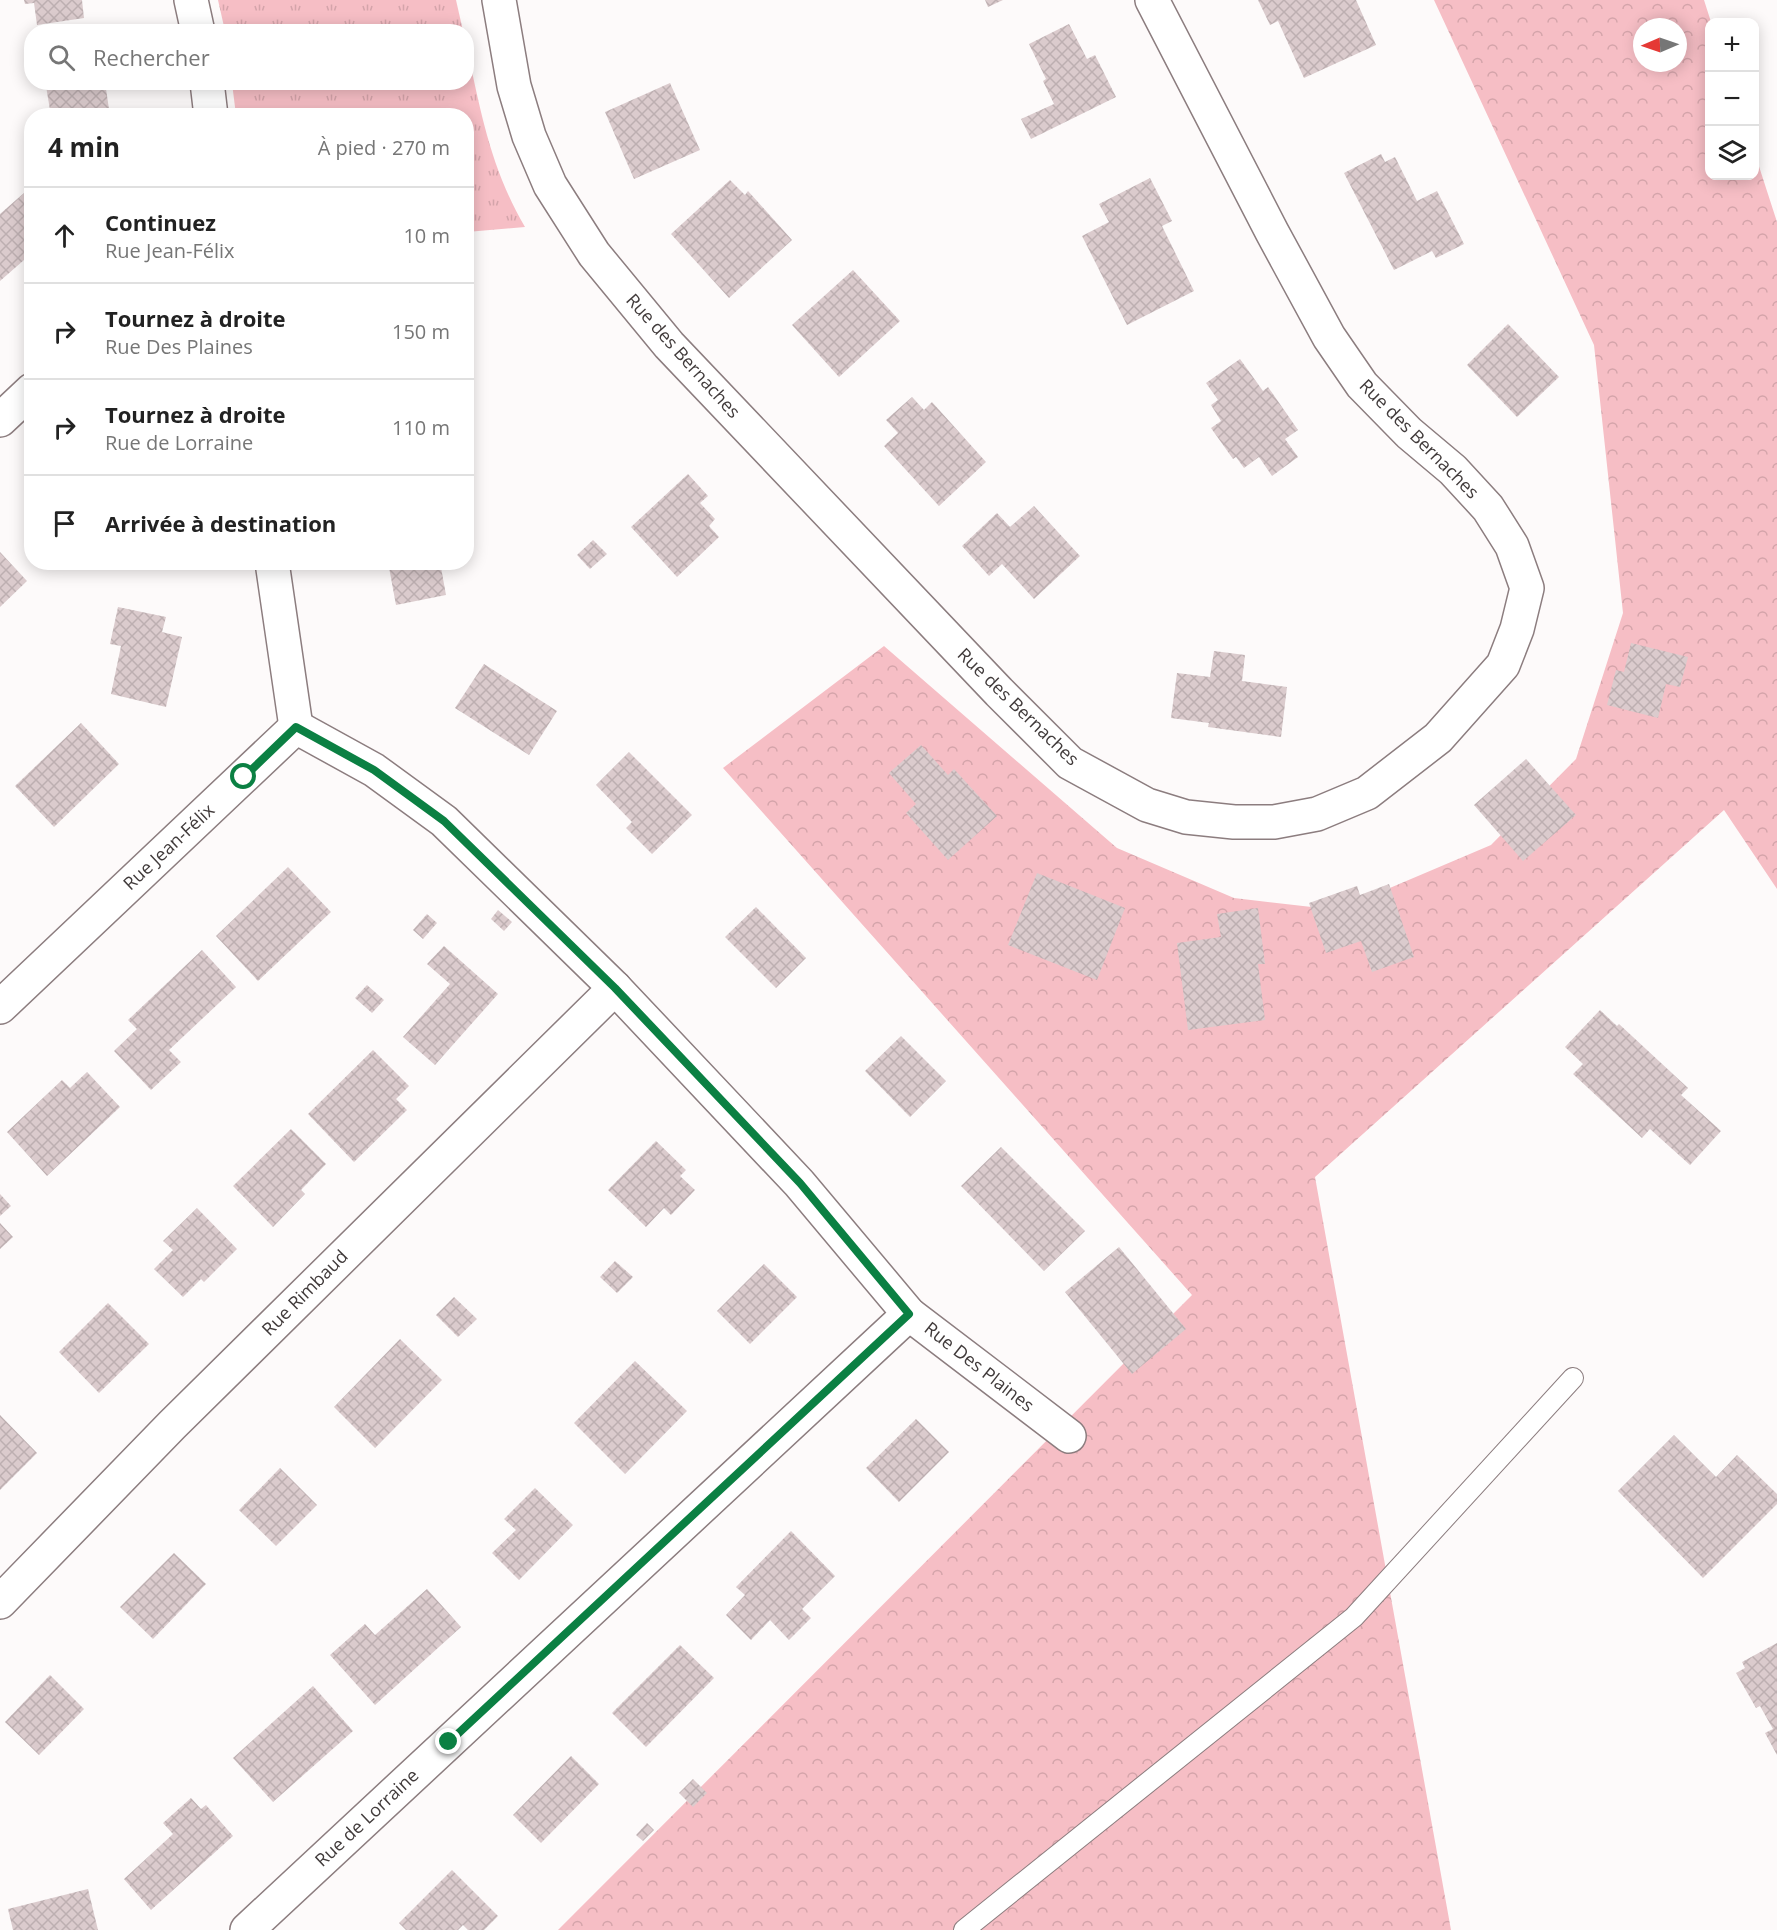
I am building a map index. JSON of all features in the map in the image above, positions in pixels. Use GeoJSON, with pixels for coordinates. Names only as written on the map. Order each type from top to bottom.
{"type":"FeatureCollection","features":[{"type":"Feature","properties":{"kind":"street"},"geometry":{"type":"LineString","coordinates":[[191,0],[196,24]]}},
{"type":"Feature","properties":{"kind":"street","name":"Rue des Bernaches"},"geometry":{"type":"LineString","coordinates":[[499,0],[514,86],[529,136],[550,184],[594,254],[669,345],[999,692],[1070,763],[1147,805],[1186,817],[1234,822],[1274,822],[1317,814],[1367,793],[1438,738],[1503,665],[1517,629],[1527,588],[1512,546],[1488,508],[1453,470],[1409,433],[1362,385],[1329,337],[1152,0]]}},
{"type":"Feature","properties":{"kind":"street"},"geometry":{"type":"LineString","coordinates":[[208,90],[210,108]]}},
{"type":"Feature","properties":{"kind":"street"},"geometry":{"type":"LineString","coordinates":[[0,420],[24,398]]}},
{"type":"Feature","properties":{"kind":"street"},"geometry":{"type":"LineString","coordinates":[[273,570],[296,727]]}},
{"type":"Feature","properties":{"kind":"street","name":"Rue Des Plaines"},"geometry":{"type":"LineString","coordinates":[[296,727],[374,770],[444,821],[615,988],[800,1183],[909,1314],[1069,1436]]}},
{"type":"Feature","properties":{"kind":"street","name":"Rue Jean-Félix"},"geometry":{"type":"LineString","coordinates":[[0,1007],[296,727]]}},
{"type":"Feature","properties":{"kind":"street","name":"Rue Rimbaud"},"geometry":{"type":"LineString","coordinates":[[0,1602],[172,1425],[615,988]]}},
{"type":"Feature","properties":{"kind":"street","name":"Rue de Lorraine"},"geometry":{"type":"LineString","coordinates":[[247,1930],[909,1314]]}},
{"type":"Feature","properties":{"kind":"lane"},"geometry":{"type":"LineString","coordinates":[[964,1930],[1354,1617],[1573,1378]]}},
{"type":"Feature","properties":{"kind":"green space"},"geometry":{"type":"Polygon","coordinates":[[[218,0],[456,0],[461,24],[223,24],[218,0]]]}},
{"type":"Feature","properties":{"kind":"green space"},"geometry":{"type":"Polygon","coordinates":[[[1434,0],[1704,0],[1710,18],[1705,18],[1705,180],[1759,180],[1759,166],[1777,222],[1777,889],[1724,810],[1315,1177],[1451,1930],[558,1930],[1192,1295],[723,768],[884,646],[1117,848],[1234,898],[1338,910],[1491,845],[1576,759],[1623,613],[1594,345],[1434,0]]]}},
{"type":"Feature","properties":{"kind":"green space"},"geometry":{"type":"Polygon","coordinates":[[[474,79],[495,162],[525,227],[474,231],[474,108],[235,108],[233,90],[474,90],[474,79]]]}},
{"type":"Feature","properties":{"kind":"building"},"geometry":{"type":"Polygon","coordinates":[[[24,0],[82,0],[84,18],[37,24],[34,3],[25,4],[24,0]]]}},
{"type":"Feature","properties":{"kind":"building"},"geometry":{"type":"Polygon","coordinates":[[[985,0],[1003,0],[988,7],[985,0]]]}},
{"type":"Feature","properties":{"kind":"building"},"geometry":{"type":"Polygon","coordinates":[[[1258,0],[1356,0],[1376,45],[1304,78],[1278,21],[1270,25],[1258,0]]]}},
{"type":"Feature","properties":{"kind":"building"},"geometry":{"type":"Polygon","coordinates":[[[1069,24],[1087,59],[1095,55],[1116,97],[1031,139],[1021,119],[1054,104],[1043,81],[1046,79],[1029,44],[1069,24]]]}},
{"type":"Feature","properties":{"kind":"building"},"geometry":{"type":"Polygon","coordinates":[[[670,83],[700,150],[634,179],[605,112],[670,83]]]}},
{"type":"Feature","properties":{"kind":"building"},"geometry":{"type":"Polygon","coordinates":[[[47,90],[106,90],[109,108],[50,108],[47,90]]]}},
{"type":"Feature","properties":{"kind":"building"},"geometry":{"type":"Polygon","coordinates":[[[1381,154],[1385,162],[1395,157],[1417,201],[1437,191],[1464,244],[1436,258],[1432,251],[1394,270],[1344,173],[1381,154]]]}},
{"type":"Feature","properties":{"kind":"building"},"geometry":{"type":"Polygon","coordinates":[[[1150,178],[1172,221],[1162,226],[1194,291],[1127,325],[1082,236],[1109,222],[1099,204],[1150,178]]]}},
{"type":"Feature","properties":{"kind":"building"},"geometry":{"type":"Polygon","coordinates":[[[730,180],[745,195],[748,191],[792,240],[729,298],[671,234],[730,180]]]}},
{"type":"Feature","properties":{"kind":"building"},"geometry":{"type":"Polygon","coordinates":[[[24,193],[24,260],[0,281],[0,214],[24,193]]]}},
{"type":"Feature","properties":{"kind":"building"},"geometry":{"type":"Polygon","coordinates":[[[853,270],[900,321],[839,377],[792,325],[853,270]]]}},
{"type":"Feature","properties":{"kind":"building"},"geometry":{"type":"Polygon","coordinates":[[[1508,324],[1559,377],[1517,417],[1467,365],[1508,324]]]}},
{"type":"Feature","properties":{"kind":"building"},"geometry":{"type":"Polygon","coordinates":[[[1240,359],[1263,391],[1268,387],[1298,430],[1285,439],[1298,457],[1272,476],[1259,457],[1244,468],[1236,457],[1233,459],[1211,428],[1221,421],[1211,405],[1218,400],[1206,383],[1240,359]]]}},
{"type":"Feature","properties":{"kind":"building"},"geometry":{"type":"Polygon","coordinates":[[[912,397],[924,410],[932,402],[986,462],[939,506],[884,446],[898,433],[886,420],[912,397]]]}},
{"type":"Feature","properties":{"kind":"building"},"geometry":{"type":"Polygon","coordinates":[[[688,474],[708,496],[700,503],[715,519],[709,526],[719,537],[677,577],[631,527],[688,474]]]}},
{"type":"Feature","properties":{"kind":"building"},"geometry":{"type":"Polygon","coordinates":[[[1034,506],[1080,556],[1034,599],[1002,564],[989,576],[962,546],[997,513],[1010,527],[1034,506]]]}},
{"type":"Feature","properties":{"kind":"building"},"geometry":{"type":"Polygon","coordinates":[[[593,540],[607,554],[590,569],[577,555],[593,540]]]}},
{"type":"Feature","properties":{"kind":"building"},"geometry":{"type":"Polygon","coordinates":[[[0,552],[27,581],[0,607],[0,552]]]}},
{"type":"Feature","properties":{"kind":"building"},"geometry":{"type":"Polygon","coordinates":[[[389,570],[441,570],[446,595],[396,605],[389,570]]]}},
{"type":"Feature","properties":{"kind":"building"},"geometry":{"type":"Polygon","coordinates":[[[118,607],[166,617],[162,632],[182,637],[166,707],[111,694],[121,646],[110,644],[118,607]]]}},
{"type":"Feature","properties":{"kind":"building"},"geometry":{"type":"Polygon","coordinates":[[[1631,643],[1688,657],[1680,687],[1666,684],[1658,718],[1607,705],[1616,670],[1624,672],[1631,643]]]}},
{"type":"Feature","properties":{"kind":"building"},"geometry":{"type":"Polygon","coordinates":[[[1214,651],[1245,655],[1242,681],[1287,687],[1281,737],[1208,727],[1209,723],[1171,718],[1177,673],[1210,677],[1214,651]]]}},
{"type":"Feature","properties":{"kind":"building"},"geometry":{"type":"Polygon","coordinates":[[[484,664],[557,711],[529,755],[455,708],[484,664]]]}},
{"type":"Feature","properties":{"kind":"building"},"geometry":{"type":"Polygon","coordinates":[[[81,723],[119,764],[54,827],[15,786],[81,723]]]}},
{"type":"Feature","properties":{"kind":"building"},"geometry":{"type":"Polygon","coordinates":[[[921,745],[948,775],[954,769],[997,816],[948,860],[906,813],[916,804],[889,773],[921,745]]]}},
{"type":"Feature","properties":{"kind":"building"},"geometry":{"type":"Polygon","coordinates":[[[629,752],[692,815],[652,854],[626,828],[632,822],[596,785],[629,752]]]}},
{"type":"Feature","properties":{"kind":"building"},"geometry":{"type":"Polygon","coordinates":[[[1526,759],[1576,815],[1523,861],[1474,805],[1526,759]]]}},
{"type":"Feature","properties":{"kind":"building"},"geometry":{"type":"Polygon","coordinates":[[[288,867],[331,912],[258,981],[216,936],[288,867]]]}},
{"type":"Feature","properties":{"kind":"building"},"geometry":{"type":"Polygon","coordinates":[[[1037,873],[1125,908],[1097,980],[1008,945],[1037,873]]]}},
{"type":"Feature","properties":{"kind":"building"},"geometry":{"type":"Polygon","coordinates":[[[1389,884],[1414,957],[1372,972],[1361,941],[1326,953],[1309,903],[1357,886],[1360,895],[1389,884]]]}},
{"type":"Feature","properties":{"kind":"building"},"geometry":{"type":"Polygon","coordinates":[[[756,907],[806,958],[776,988],[725,937],[756,907]]]}},
{"type":"Feature","properties":{"kind":"building"},"geometry":{"type":"Polygon","coordinates":[[[1258,908],[1265,964],[1258,964],[1265,1020],[1188,1030],[1177,943],[1221,937],[1217,914],[1258,908]]]}},
{"type":"Feature","properties":{"kind":"building"},"geometry":{"type":"Polygon","coordinates":[[[498,910],[512,922],[504,931],[491,919],[498,910]]]}},
{"type":"Feature","properties":{"kind":"building"},"geometry":{"type":"Polygon","coordinates":[[[427,914],[437,923],[423,939],[413,930],[427,914]]]}},
{"type":"Feature","properties":{"kind":"building"},"geometry":{"type":"Polygon","coordinates":[[[444,946],[498,994],[435,1065],[403,1037],[450,984],[427,964],[444,946]]]}},
{"type":"Feature","properties":{"kind":"building"},"geometry":{"type":"Polygon","coordinates":[[[202,950],[236,987],[169,1050],[181,1062],[151,1090],[114,1051],[137,1029],[128,1020],[202,950]]]}},
{"type":"Feature","properties":{"kind":"building"},"geometry":{"type":"Polygon","coordinates":[[[367,985],[384,1000],[372,1013],[355,998],[367,985]]]}},
{"type":"Feature","properties":{"kind":"building"},"geometry":{"type":"Polygon","coordinates":[[[1600,1010],[1617,1026],[1619,1024],[1688,1088],[1681,1095],[1721,1131],[1690,1165],[1650,1129],[1642,1138],[1573,1074],[1583,1064],[1565,1047],[1600,1010]]]}},
{"type":"Feature","properties":{"kind":"building"},"geometry":{"type":"Polygon","coordinates":[[[901,1036],[946,1081],[910,1117],[865,1071],[901,1036]]]}},
{"type":"Feature","properties":{"kind":"building"},"geometry":{"type":"Polygon","coordinates":[[[373,1050],[409,1086],[396,1099],[407,1110],[354,1162],[308,1114],[373,1050]]]}},
{"type":"Feature","properties":{"kind":"building"},"geometry":{"type":"Polygon","coordinates":[[[87,1072],[120,1107],[47,1176],[7,1132],[62,1080],[70,1088],[87,1072]]]}},
{"type":"Feature","properties":{"kind":"building"},"geometry":{"type":"Polygon","coordinates":[[[291,1129],[326,1164],[301,1190],[305,1194],[273,1227],[233,1186],[291,1129]]]}},
{"type":"Feature","properties":{"kind":"building"},"geometry":{"type":"Polygon","coordinates":[[[656,1141],[686,1170],[680,1176],[695,1190],[671,1215],[664,1208],[646,1227],[608,1190],[656,1141]]]}},
{"type":"Feature","properties":{"kind":"building"},"geometry":{"type":"Polygon","coordinates":[[[1001,1147],[1085,1231],[1044,1271],[961,1186],[1001,1147]]]}},
{"type":"Feature","properties":{"kind":"building"},"geometry":{"type":"Polygon","coordinates":[[[0,1194],[11,1206],[0,1216],[0,1194]]]}},
{"type":"Feature","properties":{"kind":"building"},"geometry":{"type":"Polygon","coordinates":[[[197,1208],[237,1249],[204,1282],[201,1279],[183,1297],[154,1269],[173,1250],[163,1241],[197,1208]]]}},
{"type":"Feature","properties":{"kind":"building"},"geometry":{"type":"Polygon","coordinates":[[[0,1223],[13,1237],[0,1249],[0,1223]]]}},
{"type":"Feature","properties":{"kind":"building"},"geometry":{"type":"Polygon","coordinates":[[[1119,1247],[1186,1329],[1132,1374],[1065,1292],[1119,1247]]]}},
{"type":"Feature","properties":{"kind":"building"},"geometry":{"type":"Polygon","coordinates":[[[615,1261],[633,1277],[617,1293],[600,1277],[615,1261]]]}},
{"type":"Feature","properties":{"kind":"building"},"geometry":{"type":"Polygon","coordinates":[[[764,1264],[797,1297],[750,1344],[717,1311],[764,1264]]]}},
{"type":"Feature","properties":{"kind":"building"},"geometry":{"type":"Polygon","coordinates":[[[454,1297],[477,1319],[458,1337],[436,1315],[454,1297]]]}},
{"type":"Feature","properties":{"kind":"building"},"geometry":{"type":"Polygon","coordinates":[[[108,1303],[149,1344],[99,1393],[59,1352],[108,1303]]]}},
{"type":"Feature","properties":{"kind":"building"},"geometry":{"type":"Polygon","coordinates":[[[400,1339],[442,1380],[375,1448],[334,1407],[400,1339]]]}},
{"type":"Feature","properties":{"kind":"building"},"geometry":{"type":"Polygon","coordinates":[[[635,1361],[687,1411],[625,1474],[574,1423],[635,1361]]]}},
{"type":"Feature","properties":{"kind":"building"},"geometry":{"type":"Polygon","coordinates":[[[0,1415],[37,1453],[0,1490],[0,1415]]]}},
{"type":"Feature","properties":{"kind":"building"},"geometry":{"type":"Polygon","coordinates":[[[916,1419],[949,1452],[899,1502],[866,1468],[916,1419]]]}},
{"type":"Feature","properties":{"kind":"building"},"geometry":{"type":"Polygon","coordinates":[[[1674,1435],[1716,1477],[1737,1455],[1777,1494],[1777,1504],[1703,1578],[1618,1491],[1674,1435]]]}},
{"type":"Feature","properties":{"kind":"building"},"geometry":{"type":"Polygon","coordinates":[[[280,1468],[317,1505],[276,1546],[239,1510],[280,1468]]]}},
{"type":"Feature","properties":{"kind":"building"},"geometry":{"type":"Polygon","coordinates":[[[535,1488],[573,1525],[519,1580],[492,1553],[516,1530],[504,1519],[535,1488]]]}},
{"type":"Feature","properties":{"kind":"building"},"geometry":{"type":"Polygon","coordinates":[[[791,1531],[835,1576],[802,1609],[811,1618],[789,1640],[770,1620],[751,1640],[726,1615],[745,1595],[736,1587],[791,1531]]]}},
{"type":"Feature","properties":{"kind":"building"},"geometry":{"type":"Polygon","coordinates":[[[174,1553],[206,1584],[153,1639],[120,1607],[174,1553]]]}},
{"type":"Feature","properties":{"kind":"building"},"geometry":{"type":"Polygon","coordinates":[[[427,1589],[461,1627],[375,1705],[330,1655],[365,1624],[375,1635],[427,1589]]]}},
{"type":"Feature","properties":{"kind":"building"},"geometry":{"type":"Polygon","coordinates":[[[1777,1643],[1777,1755],[1765,1733],[1773,1729],[1760,1706],[1756,1708],[1736,1673],[1745,1668],[1742,1662],[1777,1643]]]}},
{"type":"Feature","properties":{"kind":"building"},"geometry":{"type":"Polygon","coordinates":[[[680,1645],[714,1678],[646,1747],[612,1713],[680,1645]]]}},
{"type":"Feature","properties":{"kind":"building"},"geometry":{"type":"Polygon","coordinates":[[[50,1675],[84,1709],[39,1755],[5,1722],[50,1675]]]}},
{"type":"Feature","properties":{"kind":"building"},"geometry":{"type":"Polygon","coordinates":[[[313,1686],[353,1731],[273,1802],[233,1758],[313,1686]]]}},
{"type":"Feature","properties":{"kind":"building"},"geometry":{"type":"Polygon","coordinates":[[[571,1756],[599,1784],[541,1843],[513,1815],[571,1756]]]}},
{"type":"Feature","properties":{"kind":"building"},"geometry":{"type":"Polygon","coordinates":[[[693,1779],[707,1793],[693,1807],[679,1793],[693,1779]]]}},
{"type":"Feature","properties":{"kind":"building"},"geometry":{"type":"Polygon","coordinates":[[[191,1798],[201,1809],[206,1805],[233,1836],[151,1910],[124,1879],[173,1834],[163,1823],[191,1798]]]}},
{"type":"Feature","properties":{"kind":"building"},"geometry":{"type":"Polygon","coordinates":[[[647,1823],[654,1830],[643,1841],[636,1835],[647,1823]]]}},
{"type":"Feature","properties":{"kind":"building"},"geometry":{"type":"Polygon","coordinates":[[[452,1870],[498,1916],[484,1930],[468,1930],[463,1925],[458,1930],[406,1930],[399,1923],[452,1870]]]}},
{"type":"Feature","properties":{"kind":"building"},"geometry":{"type":"Polygon","coordinates":[[[88,1889],[98,1930],[13,1930],[8,1909],[88,1889]]]}},
{"type":"Feature","properties":{"kind":"route"},"geometry":{"type":"LineString","coordinates":[[244,777],[296,727],[374,770],[444,821],[615,988],[800,1183],[909,1314],[449,1742]]}}]}
